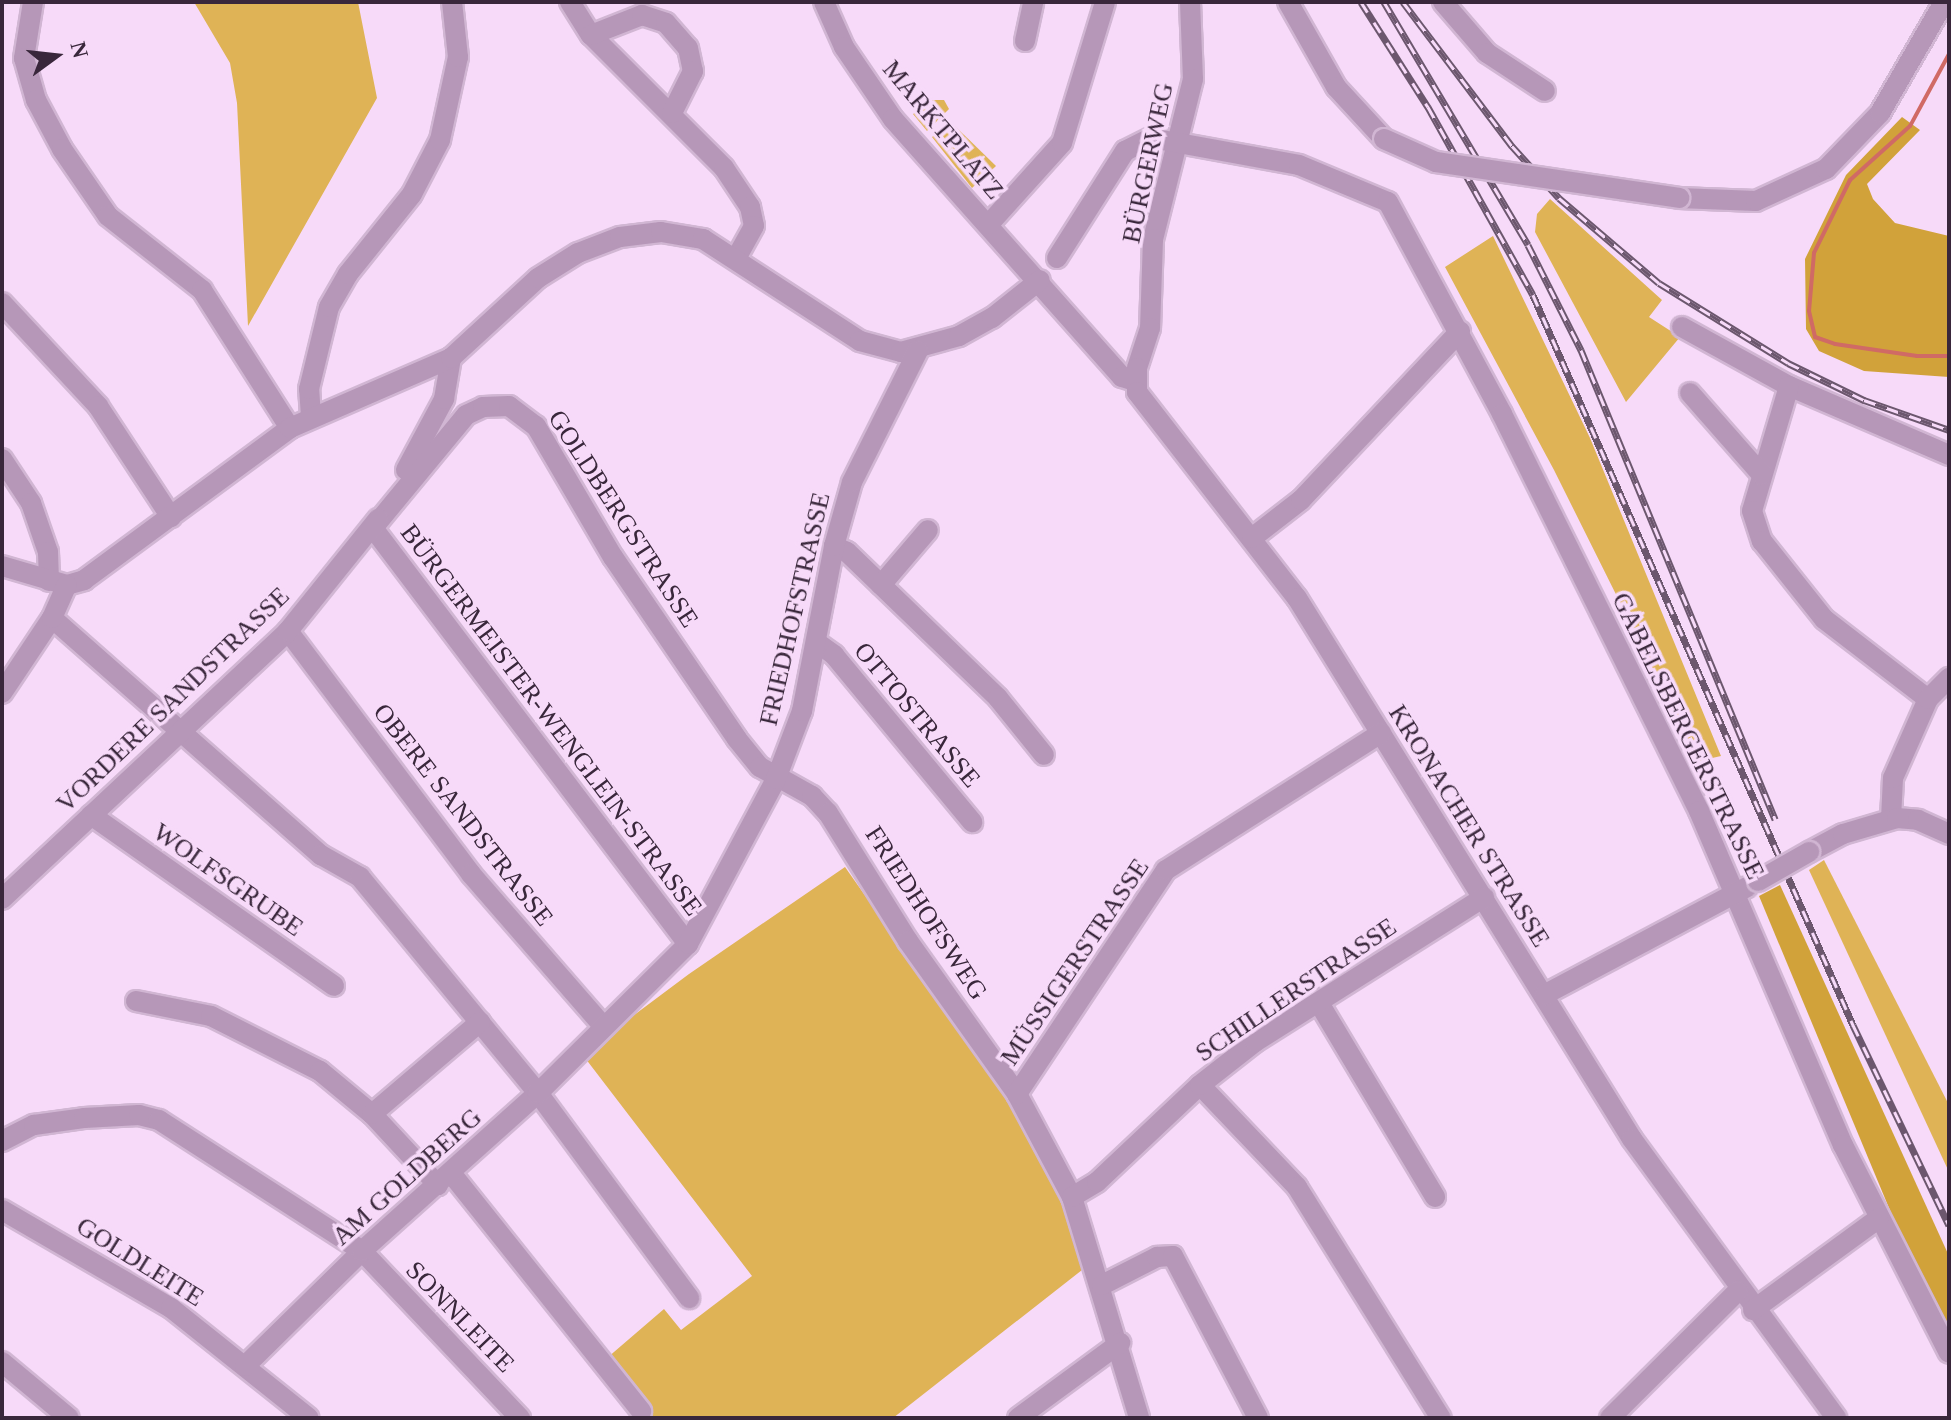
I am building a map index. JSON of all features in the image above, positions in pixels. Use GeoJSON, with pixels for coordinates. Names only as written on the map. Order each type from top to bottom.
{"type":"FeatureCollection","features":[{"type":"Feature","properties":{"kind":"street"},"geometry":{"type":"LineString","coordinates":[[33,2],[24,58],[36,100],[62,149],[108,216],[202,290],[290,428]]}},
{"type":"Feature","properties":{"kind":"street"},"geometry":{"type":"LineString","coordinates":[[311,416],[309,389],[329,307],[348,274],[412,194],[440,140],[458,57],[452,2]]}},
{"type":"Feature","properties":{"kind":"street"},"geometry":{"type":"LineString","coordinates":[[570,2],[591,35],[724,168],[750,207],[754,226],[736,258]]}},
{"type":"Feature","properties":{"kind":"street","name":"MARKTPLATZ"},"geometry":{"type":"LineString","coordinates":[[824,2],[844,47],[883,105],[1040,280]]}},
{"type":"Feature","properties":{"kind":"street"},"geometry":{"type":"LineString","coordinates":[[1025,41],[1033,2]]}},
{"type":"Feature","properties":{"kind":"street"},"geometry":{"type":"LineString","coordinates":[[989,224],[1062,143],[1105,2]]}},
{"type":"Feature","properties":{"kind":"street","name":"BÜRGERWEG"},"geometry":{"type":"LineString","coordinates":[[1135,381],[1150,328],[1153,239],[1195,64],[1190,2]]}},
{"type":"Feature","properties":{"kind":"street"},"geometry":{"type":"LineString","coordinates":[[1288,2],[1353,111],[1384,139],[1436,162],[1679,198],[1756,201],[1826,169],[1880,113],[1944,2]]}},
{"type":"Feature","properties":{"kind":"street"},"geometry":{"type":"LineString","coordinates":[[1443,2],[1487,53],[1545,91]]}},
{"type":"Feature","properties":{"kind":"street"},"geometry":{"type":"LineString","coordinates":[[591,35],[642,15],[666,23],[688,48],[693,71],[672,113]]}},
{"type":"Feature","properties":{"kind":"street","name":"GABELSBERGERSTRASSE"},"geometry":{"type":"LineString","coordinates":[[1057,258],[1125,151],[1151,138],[1299,165],[1369,191],[1388,202],[1400,218],[1460,331],[1736,892],[1878,1219],[1949,1353]]}},
{"type":"Feature","properties":{"kind":"street"},"geometry":{"type":"LineString","coordinates":[[2,566],[58,583],[96,573],[290,428],[311,416],[451,358],[538,278],[610,240],[675,232],[703,239],[860,341],[886,350],[918,351],[992,318],[1040,280]]}},
{"type":"Feature","properties":{"kind":"street","name":"KRONACHER STRASSE"},"geometry":{"type":"LineString","coordinates":[[1040,280],[1122,377],[1135,381],[1141,399],[1297,598],[1632,1139],[1738,1291],[1836,1418]]}},
{"type":"Feature","properties":{"kind":"street"},"geometry":{"type":"LineString","coordinates":[[2,303],[98,406],[171,517]]}},
{"type":"Feature","properties":{"kind":"street"},"geometry":{"type":"LineString","coordinates":[[1682,327],[1789,386],[1949,455]]}},
{"type":"Feature","properties":{"kind":"street"},"geometry":{"type":"LineString","coordinates":[[1252,538],[1324,478],[1460,331]]}},
{"type":"Feature","properties":{"kind":"street","name":"FRIEDHOFSTRASSE"},"geometry":{"type":"LineString","coordinates":[[603,1026],[688,944],[776,779],[802,711],[819,644],[834,546],[852,482],[918,351]]}},
{"type":"Feature","properties":{"kind":"street","name":"VORDERE SANDSTRASSE"},"geometry":{"type":"LineString","coordinates":[[2,899],[288,631],[373,528],[441,406],[451,358]]}},
{"type":"Feature","properties":{"kind":"street"},"geometry":{"type":"LineString","coordinates":[[1789,386],[1762,475],[1754,522],[1789,578],[1824,619],[1928,699]]}},
{"type":"Feature","properties":{"kind":"street"},"geometry":{"type":"LineString","coordinates":[[1690,393],[1762,475]]}},
{"type":"Feature","properties":{"kind":"street","name":"GOLDBERGSTRASSE"},"geometry":{"type":"LineString","coordinates":[[373,528],[466,415],[499,405],[519,410],[545,438],[613,557],[737,739],[776,779]]}},
{"type":"Feature","properties":{"kind":"street"},"geometry":{"type":"LineString","coordinates":[[2,459],[31,503],[58,583],[52,618],[2,693]]}},
{"type":"Feature","properties":{"kind":"street","name":"BÜRGERMEISTER-WENGLEIN-STRASSE"},"geometry":{"type":"LineString","coordinates":[[373,528],[688,944]]}},
{"type":"Feature","properties":{"kind":"street"},"geometry":{"type":"LineString","coordinates":[[881,585],[928,530]]}},
{"type":"Feature","properties":{"kind":"street"},"geometry":{"type":"LineString","coordinates":[[834,546],[881,585],[998,698],[1044,755]]}},
{"type":"Feature","properties":{"kind":"street"},"geometry":{"type":"LineString","coordinates":[[52,618],[321,855],[360,877],[538,1093],[689,1298]]}},
{"type":"Feature","properties":{"kind":"street","name":"OBERE SANDSTRASSE"},"geometry":{"type":"LineString","coordinates":[[288,631],[471,874],[603,1026]]}},
{"type":"Feature","properties":{"kind":"street","name":"OTTOSTRASSE"},"geometry":{"type":"LineString","coordinates":[[819,644],[834,655],[972,822]]}},
{"type":"Feature","properties":{"kind":"street"},"geometry":{"type":"LineString","coordinates":[[1891,819],[1893,778],[1928,699],[1949,678]]}},
{"type":"Feature","properties":{"kind":"street","name":"MÜSSIGERSTRASSE"},"geometry":{"type":"LineString","coordinates":[[1017,1094],[1166,870],[1381,733]]}},
{"type":"Feature","properties":{"kind":"street","name":"FRIEDHOFSWEG"},"geometry":{"type":"LineString","coordinates":[[776,779],[812,796],[828,813],[908,941],[1017,1094],[1072,1197],[1120,1343],[1139,1418]]}},
{"type":"Feature","properties":{"kind":"street","name":"WOLFSGRUBE"},"geometry":{"type":"LineString","coordinates":[[91,815],[334,986]]}},
{"type":"Feature","properties":{"kind":"street"},"geometry":{"type":"LineString","coordinates":[[1544,995],[1809,852],[1891,819],[1918,820],[1949,834]]}},
{"type":"Feature","properties":{"kind":"street","name":"SCHILLERSTRASSE"},"geometry":{"type":"LineString","coordinates":[[1072,1197],[1097,1182],[1200,1085],[1319,1003],[1484,897]]}},
{"type":"Feature","properties":{"kind":"street"},"geometry":{"type":"LineString","coordinates":[[136,1001],[211,1016],[251,1033],[320,1071],[444,1179],[641,1411]]}},
{"type":"Feature","properties":{"kind":"street"},"geometry":{"type":"LineString","coordinates":[[1319,1003],[1435,1197]]}},
{"type":"Feature","properties":{"kind":"street"},"geometry":{"type":"LineString","coordinates":[[372,1114],[480,1022]]}},
{"type":"Feature","properties":{"kind":"street","name":"AM GOLDBERG"},"geometry":{"type":"LineString","coordinates":[[245,1366],[362,1251],[538,1093],[603,1026]]}},
{"type":"Feature","properties":{"kind":"street"},"geometry":{"type":"LineString","coordinates":[[1200,1085],[1297,1187],[1441,1418]]}},
{"type":"Feature","properties":{"kind":"street","name":"SONNLEITE"},"geometry":{"type":"LineString","coordinates":[[2,1141],[34,1125],[84,1118],[139,1115],[159,1120],[362,1251],[520,1418]]}},
{"type":"Feature","properties":{"kind":"street","name":"GOLDLEITE"},"geometry":{"type":"LineString","coordinates":[[2,1210],[171,1308],[309,1418]]}},
{"type":"Feature","properties":{"kind":"street"},"geometry":{"type":"LineString","coordinates":[[1753,1310],[1878,1219]]}},
{"type":"Feature","properties":{"kind":"street"},"geometry":{"type":"LineString","coordinates":[[1102,1285],[1157,1257],[1173,1256],[1258,1418]]}},
{"type":"Feature","properties":{"kind":"street"},"geometry":{"type":"LineString","coordinates":[[1610,1418],[1738,1291]]}},
{"type":"Feature","properties":{"kind":"street"},"geometry":{"type":"LineString","coordinates":[[1018,1418],[1120,1343]]}},
{"type":"Feature","properties":{"kind":"street"},"geometry":{"type":"LineString","coordinates":[[2,1362],[69,1418]]}},
{"type":"Feature","properties":{"kind":"shaded area"},"geometry":{"type":"Polygon","coordinates":[[[194,2],[358,2],[377,98],[248,326],[237,103],[230,63],[194,2]]]}},
{"type":"Feature","properties":{"kind":"shaded area"},"geometry":{"type":"Polygon","coordinates":[[[931,100],[944,100],[949,109],[927,131],[913,114],[931,100]]]}},
{"type":"Feature","properties":{"kind":"shaded area"},"geometry":{"type":"Polygon","coordinates":[[[1902,117],[1920,130],[1867,184],[1873,199],[1895,223],[1949,236],[1949,377],[1864,371],[1819,351],[1806,329],[1805,259],[1846,175],[1902,117]]]}},
{"type":"Feature","properties":{"kind":"shaded area"},"geometry":{"type":"Polygon","coordinates":[[[946,126],[955,126],[996,166],[972,188],[932,137],[946,126]]]}},
{"type":"Feature","properties":{"kind":"shaded area"},"geometry":{"type":"Polygon","coordinates":[[[1550,199],[1662,300],[1649,317],[1680,337],[1626,402],[1535,232],[1537,214],[1550,199]]]}},
{"type":"Feature","properties":{"kind":"shaded area"},"geometry":{"type":"Polygon","coordinates":[[[1493,236],[1590,438],[1721,756],[1699,761],[1554,470],[1445,267],[1493,236]]]}},
{"type":"Feature","properties":{"kind":"shaded area"},"geometry":{"type":"Polygon","coordinates":[[[1824,860],[1949,1105],[1949,1172],[1809,870],[1824,860]]]}},
{"type":"Feature","properties":{"kind":"shaded area"},"geometry":{"type":"Polygon","coordinates":[[[845,867],[1005,1094],[1058,1191],[1082,1270],[893,1418],[648,1418],[653,1413],[607,1358],[664,1309],[681,1330],[752,1276],[582,1054],[689,974],[845,867]]]}},
{"type":"Feature","properties":{"kind":"shaded area"},"geometry":{"type":"Polygon","coordinates":[[[1780,885],[1949,1256],[1949,1329],[1909,1256],[1759,896],[1780,885]]]}},
{"type":"Feature","properties":{"kind":"waterway"},"geometry":{"type":"LineString","coordinates":[[1949,54],[1910,126],[1850,180],[1814,253],[1809,311],[1815,337],[1835,344],[1917,356],[1949,356]]}},
{"type":"Feature","properties":{"kind":"railway"},"geometry":{"type":"LineString","coordinates":[[1361,2],[1428,107],[1533,295],[1853,1025],[1949,1225]]}},
{"type":"Feature","properties":{"kind":"railway"},"geometry":{"type":"LineString","coordinates":[[1384,2],[1528,245],[1581,350],[1775,819]]}},
{"type":"Feature","properties":{"kind":"railway"},"geometry":{"type":"LineString","coordinates":[[1403,2],[1512,146],[1559,198],[1659,283],[1788,363],[1864,400],[1949,430]]}}]}
